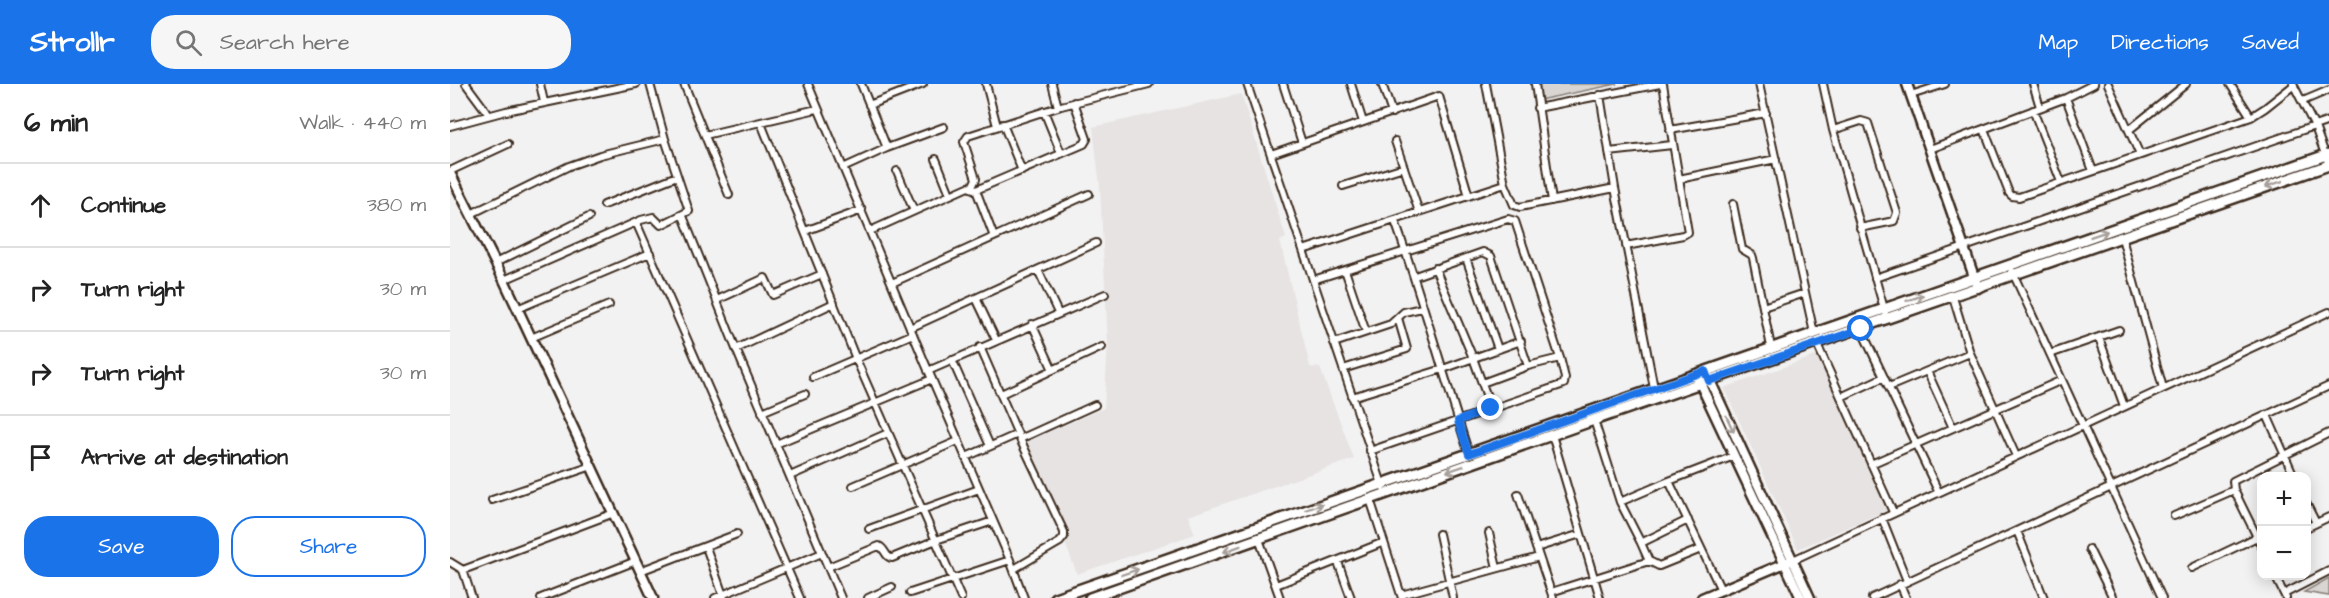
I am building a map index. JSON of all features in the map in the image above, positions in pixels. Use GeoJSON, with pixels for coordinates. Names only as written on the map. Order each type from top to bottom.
{"type":"FeatureCollection","features":[{"type":"Feature","properties":{"kind":"main road"},"geometry":{"type":"LineString","coordinates":[[1055,598],[1469,454],[1655,394],[1705,382],[1861,329],[2122,238],[2328,158]]}},
{"type":"Feature","properties":{"kind":"main road"},"geometry":{"type":"LineString","coordinates":[[1090,598],[1113,594],[1259,539],[1594,420],[1701,373],[1771,347],[2328,158]]}},
{"type":"Feature","properties":{"kind":"street"},"geometry":{"type":"LineString","coordinates":[[466,84],[489,115]]}},
{"type":"Feature","properties":{"kind":"street"},"geometry":{"type":"LineString","coordinates":[[540,84],[544,102]]}},
{"type":"Feature","properties":{"kind":"street"},"geometry":{"type":"LineString","coordinates":[[450,126],[613,86],[636,84]]}},
{"type":"Feature","properties":{"kind":"street"},"geometry":{"type":"LineString","coordinates":[[504,280],[636,222],[653,217],[661,225],[683,216],[690,209],[676,176],[650,84]]}},
{"type":"Feature","properties":{"kind":"street"},"geometry":{"type":"LineString","coordinates":[[684,84],[729,195]]}},
{"type":"Feature","properties":{"kind":"street"},"geometry":{"type":"LineString","coordinates":[[808,84],[911,331],[1011,560],[1024,598]]}},
{"type":"Feature","properties":{"kind":"street"},"geometry":{"type":"LineString","coordinates":[[861,84],[887,148]]}},
{"type":"Feature","properties":{"kind":"street"},"geometry":{"type":"LineString","coordinates":[[869,105],[922,84]]}},
{"type":"Feature","properties":{"kind":"street"},"geometry":{"type":"LineString","coordinates":[[986,84],[1000,125],[1022,171]]}},
{"type":"Feature","properties":{"kind":"street"},"geometry":{"type":"LineString","coordinates":[[1052,84],[1058,107]]}},
{"type":"Feature","properties":{"kind":"street"},"geometry":{"type":"LineString","coordinates":[[994,237],[974,189],[976,179],[964,142],[968,136],[1074,102],[1149,84]]}},
{"type":"Feature","properties":{"kind":"street"},"geometry":{"type":"LineString","coordinates":[[1247,84],[1385,494]]}},
{"type":"Feature","properties":{"kind":"street"},"geometry":{"type":"LineString","coordinates":[[1283,84],[1302,143]]}},
{"type":"Feature","properties":{"kind":"street"},"geometry":{"type":"LineString","coordinates":[[1351,84],[1363,122]]}},
{"type":"Feature","properties":{"kind":"street"},"geometry":{"type":"LineString","coordinates":[[1382,84],[1392,113]]}},
{"type":"Feature","properties":{"kind":"street"},"geometry":{"type":"LineString","coordinates":[[1486,84],[1505,184],[1512,202],[1517,206],[1615,188]]}},
{"type":"Feature","properties":{"kind":"street"},"geometry":{"type":"LineString","coordinates":[[1534,84],[1552,201]]}},
{"type":"Feature","properties":{"kind":"street"},"geometry":{"type":"LineString","coordinates":[[1537,108],[1629,87],[1661,84],[1688,232],[1683,235],[1626,246]]}},
{"type":"Feature","properties":{"kind":"street"},"geometry":{"type":"LineString","coordinates":[[1760,84],[1814,333]]}},
{"type":"Feature","properties":{"kind":"street"},"geometry":{"type":"LineString","coordinates":[[1823,84],[1860,228],[1883,309],[1888,319]]}},
{"type":"Feature","properties":{"kind":"street"},"geometry":{"type":"LineString","coordinates":[[1907,84],[1978,288]]}},
{"type":"Feature","properties":{"kind":"street"},"geometry":{"type":"LineString","coordinates":[[1911,95],[1945,84]]}},
{"type":"Feature","properties":{"kind":"street"},"geometry":{"type":"LineString","coordinates":[[2033,84],[2040,107]]}},
{"type":"Feature","properties":{"kind":"street"},"geometry":{"type":"LineString","coordinates":[[1930,148],[2066,98],[2094,84]]}},
{"type":"Feature","properties":{"kind":"street"},"geometry":{"type":"LineString","coordinates":[[2108,84],[2140,155]]}},
{"type":"Feature","properties":{"kind":"street"},"geometry":{"type":"LineString","coordinates":[[2129,130],[2187,84]]}},
{"type":"Feature","properties":{"kind":"street"},"geometry":{"type":"LineString","coordinates":[[2230,84],[2251,117]]}},
{"type":"Feature","properties":{"kind":"street"},"geometry":{"type":"LineString","coordinates":[[1984,129],[2012,196],[2019,197],[2251,117],[2293,85],[2303,101],[2328,158]]}},
{"type":"Feature","properties":{"kind":"street"},"geometry":{"type":"LineString","coordinates":[[2303,101],[2329,90]]}},
{"type":"Feature","properties":{"kind":"street"},"geometry":{"type":"LineString","coordinates":[[1600,95],[1615,188],[1655,394]]}},
{"type":"Feature","properties":{"kind":"street"},"geometry":{"type":"LineString","coordinates":[[1271,154],[1439,96],[1469,196]]}},
{"type":"Feature","properties":{"kind":"street"},"geometry":{"type":"LineString","coordinates":[[2066,98],[2093,171]]}},
{"type":"Feature","properties":{"kind":"street"},"geometry":{"type":"LineString","coordinates":[[870,231],[950,194],[968,187],[974,189],[1084,144],[1087,139],[1074,102]]}},
{"type":"Feature","properties":{"kind":"street"},"geometry":{"type":"LineString","coordinates":[[705,135],[817,109]]}},
{"type":"Feature","properties":{"kind":"street"},"geometry":{"type":"LineString","coordinates":[[2033,110],[2061,182]]}},
{"type":"Feature","properties":{"kind":"street"},"geometry":{"type":"LineString","coordinates":[[1044,111],[1060,153]]}},
{"type":"Feature","properties":{"kind":"street"},"geometry":{"type":"LineString","coordinates":[[1670,130],[1766,113]]}},
{"type":"Feature","properties":{"kind":"street"},"geometry":{"type":"LineString","coordinates":[[1833,130],[1861,121],[1868,123],[1897,213],[1894,221],[1860,228]]}},
{"type":"Feature","properties":{"kind":"street"},"geometry":{"type":"LineString","coordinates":[[1875,278],[2329,121]]}},
{"type":"Feature","properties":{"kind":"street"},"geometry":{"type":"LineString","coordinates":[[761,123],[856,359],[961,598]]}},
{"type":"Feature","properties":{"kind":"street"},"geometry":{"type":"LineString","coordinates":[[843,168],[887,148],[944,127]]}},
{"type":"Feature","properties":{"kind":"street"},"geometry":{"type":"LineString","coordinates":[[471,214],[569,166],[600,155],[665,139]]}},
{"type":"Feature","properties":{"kind":"street"},"geometry":{"type":"LineString","coordinates":[[1395,141],[1419,212]]}},
{"type":"Feature","properties":{"kind":"street"},"geometry":{"type":"LineString","coordinates":[[508,144],[450,172],[504,280],[653,598]]}},
{"type":"Feature","properties":{"kind":"street"},"geometry":{"type":"LineString","coordinates":[[1610,152],[1672,145]]}},
{"type":"Feature","properties":{"kind":"street"},"geometry":{"type":"LineString","coordinates":[[936,159],[950,194]]}},
{"type":"Feature","properties":{"kind":"street"},"geometry":{"type":"LineString","coordinates":[[1679,179],[1776,159]]}},
{"type":"Feature","properties":{"kind":"street"},"geometry":{"type":"LineString","coordinates":[[1343,186],[1404,167]]}},
{"type":"Feature","properties":{"kind":"street"},"geometry":{"type":"LineString","coordinates":[[897,171],[914,211]]}},
{"type":"Feature","properties":{"kind":"street"},"geometry":{"type":"LineString","coordinates":[[604,205],[676,176]]}},
{"type":"Feature","properties":{"kind":"street"},"geometry":{"type":"LineString","coordinates":[[1303,250],[1505,184]]}},
{"type":"Feature","properties":{"kind":"street"},"geometry":{"type":"LineString","coordinates":[[892,283],[1089,194]]}},
{"type":"Feature","properties":{"kind":"street"},"geometry":{"type":"LineString","coordinates":[[1734,204],[1743,251],[1750,253],[1753,258],[1771,347]]}},
{"type":"Feature","properties":{"kind":"street"},"geometry":{"type":"LineString","coordinates":[[805,231],[862,210]]}},
{"type":"Feature","properties":{"kind":"street"},"geometry":{"type":"LineString","coordinates":[[683,216],[762,412],[841,598]]}},
{"type":"Feature","properties":{"kind":"street"},"geometry":{"type":"LineString","coordinates":[[495,263],[589,217]]}},
{"type":"Feature","properties":{"kind":"street"},"geometry":{"type":"LineString","coordinates":[[1313,280],[1512,218],[1515,221],[1560,358],[1565,378],[1563,384],[1370,451]]}},
{"type":"Feature","properties":{"kind":"street"},"geometry":{"type":"LineString","coordinates":[[1395,221],[1469,454]]}},
{"type":"Feature","properties":{"kind":"street"},"geometry":{"type":"LineString","coordinates":[[636,222],[800,598]]}},
{"type":"Feature","properties":{"kind":"street"},"geometry":{"type":"LineString","coordinates":[[2122,238],[2163,388]]}},
{"type":"Feature","properties":{"kind":"street"},"geometry":{"type":"LineString","coordinates":[[813,377],[856,359],[976,298],[1096,243]]}},
{"type":"Feature","properties":{"kind":"street"},"geometry":{"type":"LineString","coordinates":[[1414,276],[1483,252],[1491,256],[1528,366]]}},
{"type":"Feature","properties":{"kind":"street"},"geometry":{"type":"LineString","coordinates":[[517,309],[650,253]]}},
{"type":"Feature","properties":{"kind":"street"},"geometry":{"type":"LineString","coordinates":[[1466,258],[1498,349]]}},
{"type":"Feature","properties":{"kind":"street"},"geometry":{"type":"LineString","coordinates":[[2009,265],[2162,598]]}},
{"type":"Feature","properties":{"kind":"street"},"geometry":{"type":"LineString","coordinates":[[1435,268],[1473,358],[1491,408]]}},
{"type":"Feature","properties":{"kind":"street"},"geometry":{"type":"LineString","coordinates":[[1038,270],[1058,313]]}},
{"type":"Feature","properties":{"kind":"street"},"geometry":{"type":"LineString","coordinates":[[1345,270],[1366,332]]}},
{"type":"Feature","properties":{"kind":"street"},"geometry":{"type":"LineString","coordinates":[[717,300],[765,278],[773,295],[822,274]]}},
{"type":"Feature","properties":{"kind":"street"},"geometry":{"type":"LineString","coordinates":[[1763,307],[1805,293]]}},
{"type":"Feature","properties":{"kind":"street"},"geometry":{"type":"LineString","coordinates":[[928,370],[1105,294]]}},
{"type":"Feature","properties":{"kind":"street"},"geometry":{"type":"LineString","coordinates":[[1953,297],[1970,353],[2016,456]]}},
{"type":"Feature","properties":{"kind":"street"},"geometry":{"type":"LineString","coordinates":[[976,298],[996,340]]}},
{"type":"Feature","properties":{"kind":"street"},"geometry":{"type":"LineString","coordinates":[[736,349],[834,303]]}},
{"type":"Feature","properties":{"kind":"street"},"geometry":{"type":"LineString","coordinates":[[531,338],[609,305]]}},
{"type":"Feature","properties":{"kind":"street"},"geometry":{"type":"LineString","coordinates":[[1334,343],[1391,324],[1404,312],[1422,308]]}},
{"type":"Feature","properties":{"kind":"street"},"geometry":{"type":"LineString","coordinates":[[1702,598],[1789,561],[2329,312]]}},
{"type":"Feature","properties":{"kind":"street"},"geometry":{"type":"LineString","coordinates":[[1343,369],[1407,349],[1398,318]]}},
{"type":"Feature","properties":{"kind":"street"},"geometry":{"type":"LineString","coordinates":[[1032,324],[1053,370]]}},
{"type":"Feature","properties":{"kind":"street"},"geometry":{"type":"LineString","coordinates":[[1861,329],[1938,491]]}},
{"type":"Feature","properties":{"kind":"street"},"geometry":{"type":"LineString","coordinates":[[2050,354],[2119,330]]}},
{"type":"Feature","properties":{"kind":"street"},"geometry":{"type":"LineString","coordinates":[[2099,338],[2124,406]]}},
{"type":"Feature","properties":{"kind":"street"},"geometry":{"type":"LineString","coordinates":[[1352,398],[1521,341]]}},
{"type":"Feature","properties":{"kind":"street"},"geometry":{"type":"LineString","coordinates":[[1817,344],[1893,512]]}},
{"type":"Feature","properties":{"kind":"street"},"geometry":{"type":"LineString","coordinates":[[980,347],[1064,532],[1064,537],[1060,542],[1014,569]]}},
{"type":"Feature","properties":{"kind":"street"},"geometry":{"type":"LineString","coordinates":[[1001,394],[1102,347]]}},
{"type":"Feature","properties":{"kind":"street"},"geometry":{"type":"LineString","coordinates":[[1889,387],[1970,353]]}},
{"type":"Feature","properties":{"kind":"street"},"geometry":{"type":"LineString","coordinates":[[1482,383],[1528,366],[1560,358]]}},
{"type":"Feature","properties":{"kind":"street"},"geometry":{"type":"LineString","coordinates":[[952,360],[990,446]]}},
{"type":"Feature","properties":{"kind":"street"},"geometry":{"type":"LineString","coordinates":[[1927,371],[1953,428]]}},
{"type":"Feature","properties":{"kind":"street"},"geometry":{"type":"LineString","coordinates":[[1701,373],[1789,561],[1802,598]]}},
{"type":"Feature","properties":{"kind":"street"},"geometry":{"type":"LineString","coordinates":[[1841,397],[1884,377]]}},
{"type":"Feature","properties":{"kind":"street"},"geometry":{"type":"LineString","coordinates":[[776,444],[932,379]]}},
{"type":"Feature","properties":{"kind":"street"},"geometry":{"type":"LineString","coordinates":[[1872,464],[2062,380]]}},
{"type":"Feature","properties":{"kind":"street"},"geometry":{"type":"LineString","coordinates":[[1705,382],[1734,456],[1809,598]]}},
{"type":"Feature","properties":{"kind":"street"},"geometry":{"type":"LineString","coordinates":[[1872,598],[2329,386]]}},
{"type":"Feature","properties":{"kind":"street"},"geometry":{"type":"LineString","coordinates":[[762,412],[805,394]]}},
{"type":"Feature","properties":{"kind":"street"},"geometry":{"type":"LineString","coordinates":[[966,458],[990,446],[1095,405]]}},
{"type":"Feature","properties":{"kind":"street"},"geometry":{"type":"LineString","coordinates":[[2267,415],[2292,472]]}},
{"type":"Feature","properties":{"kind":"street"},"geometry":{"type":"LineString","coordinates":[[1594,420],[1620,502],[1649,561],[1656,566],[1664,566],[1701,549]]}},
{"type":"Feature","properties":{"kind":"street"},"geometry":{"type":"LineString","coordinates":[[790,476],[888,433]]}},
{"type":"Feature","properties":{"kind":"street"},"geometry":{"type":"LineString","coordinates":[[2192,567],[2257,537],[2234,490],[2233,481],[2329,434]]}},
{"type":"Feature","properties":{"kind":"street"},"geometry":{"type":"LineString","coordinates":[[1552,435],[1600,598]]}},
{"type":"Feature","properties":{"kind":"street"},"geometry":{"type":"LineString","coordinates":[[853,486],[958,441]]}},
{"type":"Feature","properties":{"kind":"street"},"geometry":{"type":"LineString","coordinates":[[1620,502],[1734,456]]}},
{"type":"Feature","properties":{"kind":"street"},"geometry":{"type":"LineString","coordinates":[[492,500],[592,466]]}},
{"type":"Feature","properties":{"kind":"street"},"geometry":{"type":"LineString","coordinates":[[1669,481],[1720,590]]}},
{"type":"Feature","properties":{"kind":"street"},"geometry":{"type":"LineString","coordinates":[[869,529],[979,489]]}},
{"type":"Feature","properties":{"kind":"street"},"geometry":{"type":"LineString","coordinates":[[2174,516],[2234,490]]}},
{"type":"Feature","properties":{"kind":"street"},"geometry":{"type":"LineString","coordinates":[[1518,494],[1552,595],[1649,561]]}},
{"type":"Feature","properties":{"kind":"street"},"geometry":{"type":"LineString","coordinates":[[1370,500],[1402,597],[1539,557]]}},
{"type":"Feature","properties":{"kind":"street"},"geometry":{"type":"LineString","coordinates":[[2311,512],[2316,523]]}},
{"type":"Feature","properties":{"kind":"street"},"geometry":{"type":"LineString","coordinates":[[463,570],[614,513]]}},
{"type":"Feature","properties":{"kind":"street"},"geometry":{"type":"LineString","coordinates":[[2311,526],[2329,517]]}},
{"type":"Feature","properties":{"kind":"street"},"geometry":{"type":"LineString","coordinates":[[1882,518],[1904,583],[1906,598]]}},
{"type":"Feature","properties":{"kind":"street"},"geometry":{"type":"LineString","coordinates":[[1641,543],[1688,520]]}},
{"type":"Feature","properties":{"kind":"street"},"geometry":{"type":"LineString","coordinates":[[828,567],[879,546],[887,556],[892,558],[993,521]]}},
{"type":"Feature","properties":{"kind":"street"},"geometry":{"type":"LineString","coordinates":[[2017,531],[2044,598]]}},
{"type":"Feature","properties":{"kind":"street"},"geometry":{"type":"LineString","coordinates":[[1490,533],[1497,568]]}},
{"type":"Feature","properties":{"kind":"street"},"geometry":{"type":"LineString","coordinates":[[640,571],[737,534]]}},
{"type":"Feature","properties":{"kind":"street"},"geometry":{"type":"LineString","coordinates":[[1439,534],[1453,598]]}},
{"type":"Feature","properties":{"kind":"street"},"geometry":{"type":"LineString","coordinates":[[1536,548],[1581,534]]}},
{"type":"Feature","properties":{"kind":"street"},"geometry":{"type":"LineString","coordinates":[[1259,539],[1280,598]]}},
{"type":"Feature","properties":{"kind":"street"},"geometry":{"type":"LineString","coordinates":[[1276,585],[1384,542]]}},
{"type":"Feature","properties":{"kind":"street"},"geometry":{"type":"LineString","coordinates":[[706,547],[723,597]]}},
{"type":"Feature","properties":{"kind":"street"},"geometry":{"type":"LineString","coordinates":[[2089,549],[2113,598]]}},
{"type":"Feature","properties":{"kind":"street"},"geometry":{"type":"LineString","coordinates":[[715,598],[723,597],[822,553]]}},
{"type":"Feature","properties":{"kind":"street"},"geometry":{"type":"LineString","coordinates":[[910,592],[1011,560]]}},
{"type":"Feature","properties":{"kind":"street"},"geometry":{"type":"LineString","coordinates":[[541,598],[636,561]]}},
{"type":"Feature","properties":{"kind":"street"},"geometry":{"type":"LineString","coordinates":[[450,562],[463,570],[472,598]]}},
{"type":"Feature","properties":{"kind":"street"},"geometry":{"type":"LineString","coordinates":[[1338,562],[1349,597]]}},
{"type":"Feature","properties":{"kind":"street"},"geometry":{"type":"LineString","coordinates":[[2277,580],[2285,596],[2329,571]]}},
{"type":"Feature","properties":{"kind":"street"},"geometry":{"type":"LineString","coordinates":[[868,598],[892,586]]}},
{"type":"Feature","properties":{"kind":"shaded area"},"geometry":{"type":"Polygon","coordinates":[[[1538,84],[1617,84],[1539,100],[1538,84]]]}},
{"type":"Feature","properties":{"kind":"shaded area"},"geometry":{"type":"Polygon","coordinates":[[[1241,94],[1286,238],[1280,241],[1310,367],[1320,368],[1354,459],[1188,516],[1195,534],[1077,574],[1026,442],[1104,408],[1108,344],[1100,187],[1093,127],[1241,94]]]}},
{"type":"Feature","properties":{"kind":"shaded area"},"geometry":{"type":"Polygon","coordinates":[[[1818,355],[1889,509],[1798,549],[1724,388],[1818,355]]]}},
{"type":"Feature","properties":{"kind":"shaded area"},"geometry":{"type":"Polygon","coordinates":[[[2329,578],[2329,596],[2304,592],[2329,578]]]}},
{"type":"Feature","properties":{"kind":"route"},"geometry":{"type":"LineString","coordinates":[[1491,408],[1458,421],[1469,454],[1705,371],[1709,381],[1861,329]]}}]}
